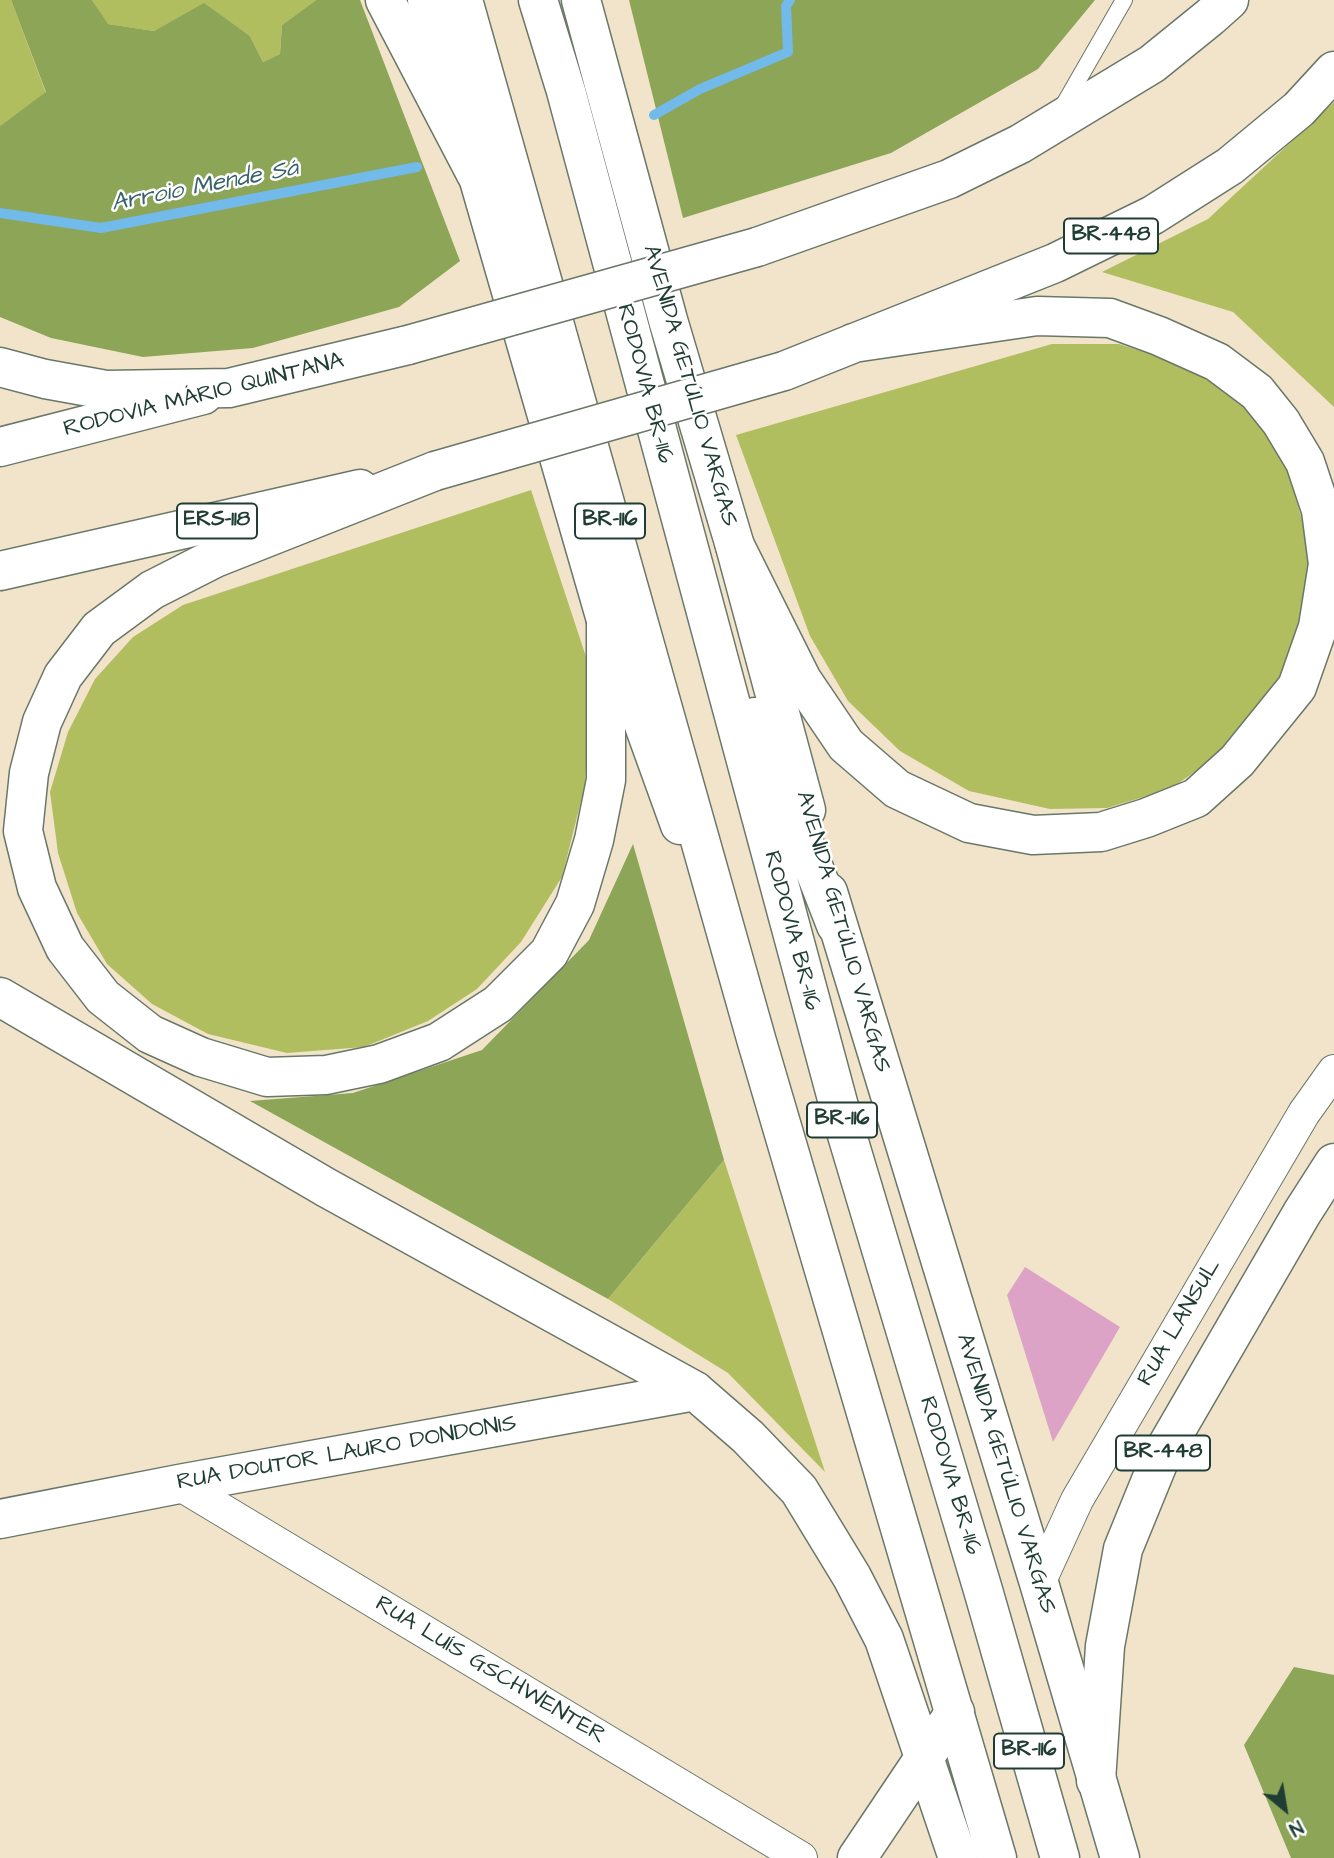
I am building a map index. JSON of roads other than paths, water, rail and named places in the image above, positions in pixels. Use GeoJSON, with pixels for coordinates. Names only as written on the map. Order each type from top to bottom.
{"type":"FeatureCollection","features":[{"type":"Feature","properties":{"kind":"main road"},"geometry":{"type":"LineString","coordinates":[[385,0],[476,174]]}},
{"type":"Feature","properties":{"kind":"main road"},"geometry":{"type":"LineString","coordinates":[[427,0],[606,620],[757,1042]]}},
{"type":"Feature","properties":{"kind":"main road","name":"BR-116"},"geometry":{"type":"LineString","coordinates":[[463,0],[757,1042],[997,1858]]}},
{"type":"Feature","properties":{"kind":"main road","name":"RODOVIA BR-116"},"geometry":{"type":"LineString","coordinates":[[538,0],[566,90],[844,1125],[1060,1858]]}},
{"type":"Feature","properties":{"kind":"main road","name":"AVENIDA GETÚLIO VARGAS"},"geometry":{"type":"LineString","coordinates":[[581,0],[668,320],[735,546],[836,925],[1039,1583],[1120,1858]]}},
{"type":"Feature","properties":{"kind":"main road","name":"RODOVIA MÁRIO QUINTANA"},"geometry":{"type":"LineString","coordinates":[[0,447],[408,345],[757,247],[948,179],[1052,125],[1152,64],[1228,0]]}},
{"type":"Feature","properties":{"kind":"main road","name":"BR-448"},"geometry":{"type":"LineString","coordinates":[[435,471],[784,371],[1055,263],[1153,215],[1230,166],[1299,109],[1334,71]]}},
{"type":"Feature","properties":{"kind":"main road"},"geometry":{"type":"LineString","coordinates":[[735,546],[802,680],[846,745],[897,789],[970,823],[1033,835],[1101,832],[1196,798],[1237,761],[1297,687],[1318,627],[1328,564],[1321,510],[1305,462],[1281,422],[1257,392],[1217,362],[1110,318],[1037,316],[853,343]]}},
{"type":"Feature","properties":{"kind":"main road"},"geometry":{"type":"LineString","coordinates":[[0,367],[45,379],[106,390],[229,388]]}},
{"type":"Feature","properties":{"kind":"main road"},"geometry":{"type":"LineString","coordinates":[[435,471],[215,558],[152,590],[99,629],[63,676],[39,735],[29,774],[23,831],[37,888],[65,948],[103,997],[150,1034],[201,1057],[267,1076],[326,1074],[380,1064],[439,1041],[498,1004],[548,953],[575,904],[594,840],[606,780],[606,620]]}},
{"type":"Feature","properties":{"kind":"main road","name":"ERS-118"},"geometry":{"type":"LineString","coordinates":[[0,571],[435,471]]}},
{"type":"Feature","properties":{"kind":"main road","name":"BR-116"},"geometry":{"type":"LineString","coordinates":[[699,591],[739,674],[836,925]]}},
{"type":"Feature","properties":{"kind":"main road"},"geometry":{"type":"LineString","coordinates":[[0,997],[327,1188],[695,1391],[748,1437],[799,1490],[852,1577],[884,1639],[958,1858]]}},
{"type":"Feature","properties":{"kind":"main road","name":"BR-448"},"geometry":{"type":"LineString","coordinates":[[1096,1781],[1105,1646],[1123,1549],[1161,1456],[1302,1213],[1334,1163]]}},
{"type":"Feature","properties":{"kind":"main road","name":"RUA DOUTOR LAURO DONDONIS"},"geometry":{"type":"LineString","coordinates":[[0,1520],[179,1484],[695,1391]]}},
{"type":"Feature","properties":{"kind":"main road"},"geometry":{"type":"LineString","coordinates":[[858,1858],[955,1712]]}},
{"type":"Feature","properties":{"kind":"street","name":"RUA LANSUL"},"geometry":{"type":"LineString","coordinates":[[1039,1583],[1077,1500],[1304,1112],[1334,1071]]}},
{"type":"Feature","properties":{"kind":"street"},"geometry":{"type":"LineString","coordinates":[[1302,1213],[1334,1186]]}},
{"type":"Feature","properties":{"kind":"street","name":"RUA LUÍS GSCHWENTER"},"geometry":{"type":"LineString","coordinates":[[179,1484],[801,1858]]}},
{"type":"Feature","properties":{"kind":"lane"},"geometry":{"type":"LineString","coordinates":[[1052,125],[1124,0]]}},
{"type":"Feature","properties":{"kind":"waterway","name":"Arroio Mende Sá"},"geometry":{"type":"LineString","coordinates":[[654,115],[700,89],[788,52],[786,6],[790,0]]}},
{"type":"Feature","properties":{"kind":"waterway","name":"Arroio Mende Sá"},"geometry":{"type":"LineString","coordinates":[[0,213],[101,228],[417,167]]}}]}
